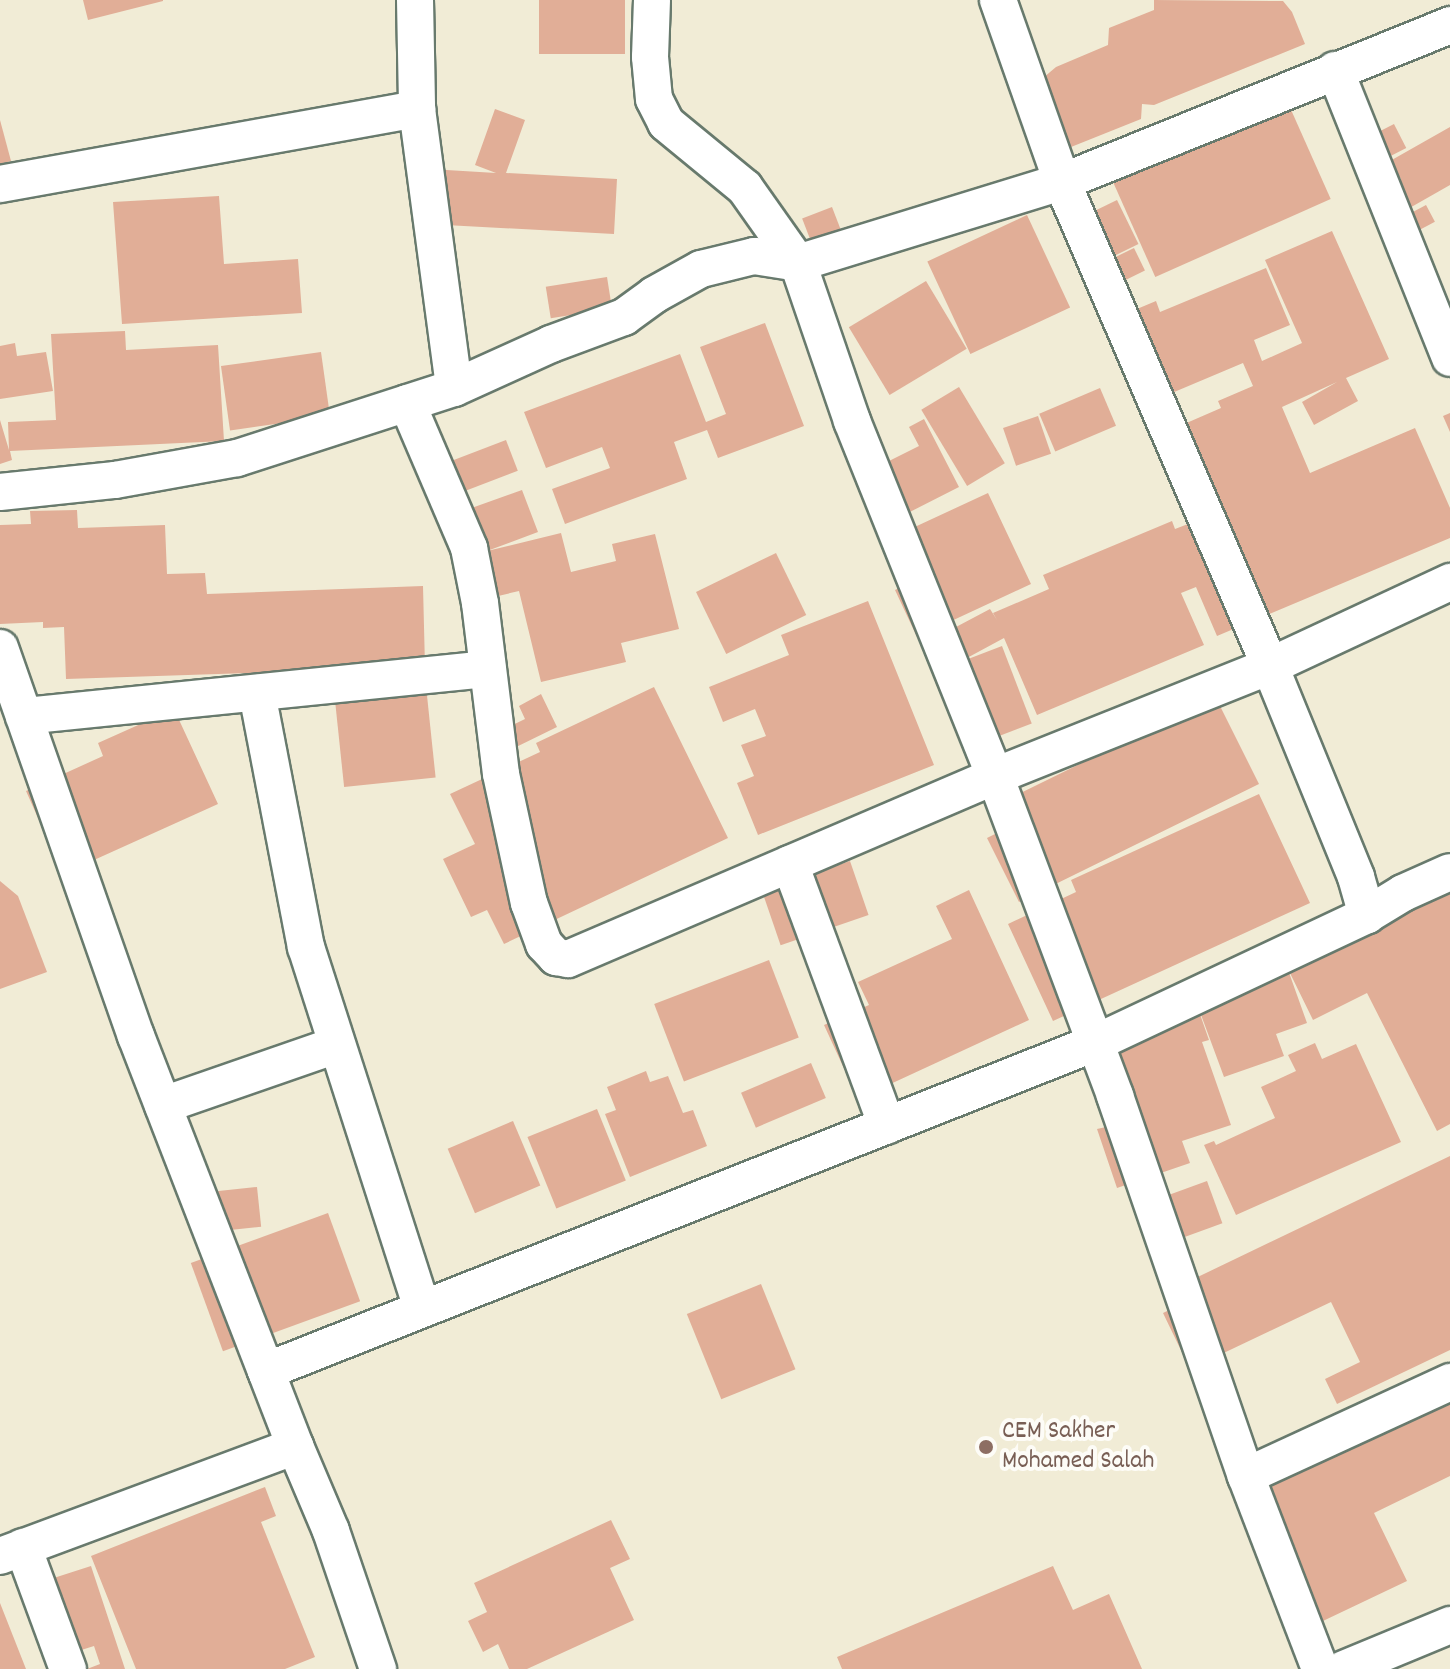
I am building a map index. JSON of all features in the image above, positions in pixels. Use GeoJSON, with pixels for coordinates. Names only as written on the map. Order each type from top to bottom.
{"type":"FeatureCollection","features":[{"type":"Feature","properties":{"kind":"street"},"geometry":{"type":"LineString","coordinates":[[415,0],[417,109],[454,388]]}},
{"type":"Feature","properties":{"kind":"street"},"geometry":{"type":"LineString","coordinates":[[652,0],[650,57],[654,99],[666,123],[745,188],[798,263],[852,421],[995,776],[1095,1043],[1246,1476],[1320,1669]]}},
{"type":"Feature","properties":{"kind":"street"},"geometry":{"type":"LineString","coordinates":[[998,0],[1062,182],[1270,666],[1356,877],[1367,915]]}},
{"type":"Feature","properties":{"kind":"street"},"geometry":{"type":"LineString","coordinates":[[0,492],[115,480],[237,458],[454,388],[551,344],[624,317],[654,295],[701,269],[754,256],[798,263],[1062,182],[1450,25]]}},
{"type":"Feature","properties":{"kind":"street"},"geometry":{"type":"LineString","coordinates":[[1335,70],[1450,358]]}},
{"type":"Feature","properties":{"kind":"street"},"geometry":{"type":"LineString","coordinates":[[0,184],[417,109]]}},
{"type":"Feature","properties":{"kind":"street"},"geometry":{"type":"LineString","coordinates":[[407,403],[469,548],[501,774],[529,903],[544,944],[556,957],[568,959],[995,776],[1270,666],[1450,582]]}},
{"type":"Feature","properties":{"kind":"street"},"geometry":{"type":"LineString","coordinates":[[0,648],[163,1105],[331,1531],[378,1669]]}},
{"type":"Feature","properties":{"kind":"street"},"geometry":{"type":"LineString","coordinates":[[24,716],[488,669]]}},
{"type":"Feature","properties":{"kind":"street"},"geometry":{"type":"LineString","coordinates":[[257,693],[306,947],[422,1309]]}},
{"type":"Feature","properties":{"kind":"street"},"geometry":{"type":"LineString","coordinates":[[790,864],[887,1126]]}},
{"type":"Feature","properties":{"kind":"street"},"geometry":{"type":"LineString","coordinates":[[266,1371],[1095,1043],[1367,915],[1403,893],[1450,872]]}},
{"type":"Feature","properties":{"kind":"street"},"geometry":{"type":"LineString","coordinates":[[163,1105],[336,1045]]}},
{"type":"Feature","properties":{"kind":"street"},"geometry":{"type":"LineString","coordinates":[[1246,1476],[1450,1382]]}},
{"type":"Feature","properties":{"kind":"street"},"geometry":{"type":"LineString","coordinates":[[68,1669],[11,1552],[295,1446]]}},
{"type":"Feature","properties":{"kind":"street"},"geometry":{"type":"LineString","coordinates":[[1344,1669],[1450,1625]]}},
{"type":"Feature","properties":{"kind":"building"},"geometry":{"type":"Polygon","coordinates":[[[83,0],[163,0],[163,1],[88,20],[83,0]]]}},
{"type":"Feature","properties":{"kind":"building"},"geometry":{"type":"Polygon","coordinates":[[[539,0],[625,0],[625,54],[539,54],[539,0]]]}},
{"type":"Feature","properties":{"kind":"building"},"geometry":{"type":"Polygon","coordinates":[[[1154,0],[1283,1],[1292,12],[1305,44],[1154,105],[1142,104],[1141,119],[1056,153],[1030,89],[1056,67],[1108,45],[1109,28],[1154,10],[1154,0]]]}},
{"type":"Feature","properties":{"kind":"building"},"geometry":{"type":"Polygon","coordinates":[[[1288,103],[1331,199],[1155,277],[1113,181],[1288,103]]]}},
{"type":"Feature","properties":{"kind":"building"},"geometry":{"type":"Polygon","coordinates":[[[495,109],[525,120],[506,173],[617,179],[614,234],[427,224],[430,169],[496,173],[475,165],[495,109]]]}},
{"type":"Feature","properties":{"kind":"building"},"geometry":{"type":"Polygon","coordinates":[[[0,120],[11,161],[0,164],[0,120]]]}},
{"type":"Feature","properties":{"kind":"building"},"geometry":{"type":"Polygon","coordinates":[[[1394,124],[1406,148],[1367,168],[1355,144],[1394,124]]]}},
{"type":"Feature","properties":{"kind":"building"},"geometry":{"type":"Polygon","coordinates":[[[1450,127],[1450,185],[1392,218],[1377,193],[1401,179],[1390,161],[1450,127]]]}},
{"type":"Feature","properties":{"kind":"building"},"geometry":{"type":"Polygon","coordinates":[[[219,196],[224,264],[298,259],[302,313],[122,324],[113,202],[219,196]]]}},
{"type":"Feature","properties":{"kind":"building"},"geometry":{"type":"Polygon","coordinates":[[[1117,200],[1138,244],[1095,265],[1074,221],[1117,200]]]}},
{"type":"Feature","properties":{"kind":"building"},"geometry":{"type":"Polygon","coordinates":[[[1426,205],[1435,222],[1407,237],[1398,220],[1426,205]]]}},
{"type":"Feature","properties":{"kind":"building"},"geometry":{"type":"Polygon","coordinates":[[[832,207],[841,230],[811,242],[802,218],[832,207]]]}},
{"type":"Feature","properties":{"kind":"building"},"geometry":{"type":"Polygon","coordinates":[[[1027,215],[1070,307],[970,354],[927,261],[1027,215]]]}},
{"type":"Feature","properties":{"kind":"building"},"geometry":{"type":"Polygon","coordinates":[[[1332,231],[1389,359],[1346,378],[1358,401],[1314,425],[1302,402],[1337,382],[1282,407],[1310,473],[1415,428],[1450,508],[1450,538],[1217,636],[1196,587],[1181,593],[1204,645],[1037,715],[1004,638],[954,665],[939,636],[990,609],[997,620],[993,613],[1049,589],[1043,575],[1172,521],[1175,529],[1188,524],[1152,438],[1221,408],[1218,401],[1253,386],[1243,363],[1141,406],[1106,322],[1156,301],[1160,312],[1266,268],[1290,325],[1254,340],[1262,361],[1302,343],[1265,260],[1332,231]]]}},
{"type":"Feature","properties":{"kind":"building"},"geometry":{"type":"Polygon","coordinates":[[[1134,248],[1145,270],[1111,287],[1100,265],[1134,248]]]}},
{"type":"Feature","properties":{"kind":"building"},"geometry":{"type":"Polygon","coordinates":[[[607,277],[612,309],[551,318],[546,287],[607,277]]]}},
{"type":"Feature","properties":{"kind":"building"},"geometry":{"type":"Polygon","coordinates":[[[926,281],[967,349],[890,395],[849,327],[926,281]]]}},
{"type":"Feature","properties":{"kind":"building"},"geometry":{"type":"Polygon","coordinates":[[[765,323],[804,426],[718,458],[707,430],[674,442],[687,479],[565,524],[552,489],[610,468],[602,447],[546,468],[524,412],[680,354],[706,422],[726,414],[700,347],[765,323]]]}},
{"type":"Feature","properties":{"kind":"building"},"geometry":{"type":"Polygon","coordinates":[[[125,331],[126,350],[218,345],[224,441],[10,451],[12,460],[0,464],[0,420],[9,450],[8,422],[56,420],[51,334],[125,331]]]}},
{"type":"Feature","properties":{"kind":"building"},"geometry":{"type":"Polygon","coordinates":[[[15,343],[17,356],[46,352],[53,391],[0,399],[0,346],[15,343]]]}},
{"type":"Feature","properties":{"kind":"building"},"geometry":{"type":"Polygon","coordinates":[[[321,352],[330,416],[230,430],[221,366],[321,352]]]}},
{"type":"Feature","properties":{"kind":"building"},"geometry":{"type":"Polygon","coordinates":[[[959,387],[1005,463],[967,486],[921,410],[959,387]]]}},
{"type":"Feature","properties":{"kind":"building"},"geometry":{"type":"Polygon","coordinates":[[[1100,388],[1116,426],[1055,452],[1039,414],[1100,388]]]}},
{"type":"Feature","properties":{"kind":"building"},"geometry":{"type":"Polygon","coordinates":[[[1450,413],[1450,432],[1443,416],[1450,413]]]}},
{"type":"Feature","properties":{"kind":"building"},"geometry":{"type":"Polygon","coordinates":[[[1038,416],[1051,454],[1016,466],[1003,428],[1038,416]]]}},
{"type":"Feature","properties":{"kind":"building"},"geometry":{"type":"Polygon","coordinates":[[[924,419],[959,487],[896,519],[871,470],[919,446],[909,427],[924,419]]]}},
{"type":"Feature","properties":{"kind":"building"},"geometry":{"type":"Polygon","coordinates":[[[506,440],[518,471],[457,494],[445,463],[506,440]]]}},
{"type":"Feature","properties":{"kind":"building"},"geometry":{"type":"Polygon","coordinates":[[[522,490],[538,532],[487,551],[561,533],[571,572],[616,561],[612,544],[655,534],[679,629],[621,643],[626,662],[541,682],[519,591],[481,600],[452,515],[522,490]]]}},
{"type":"Feature","properties":{"kind":"building"},"geometry":{"type":"Polygon","coordinates":[[[988,493],[1031,584],[917,637],[895,590],[911,582],[891,538],[988,493]]]}},
{"type":"Feature","properties":{"kind":"building"},"geometry":{"type":"Polygon","coordinates":[[[77,510],[78,528],[165,525],[167,574],[205,573],[207,594],[423,586],[425,667],[66,679],[64,627],[43,628],[43,622],[0,624],[0,525],[31,524],[30,511],[77,510]]]}},
{"type":"Feature","properties":{"kind":"building"},"geometry":{"type":"Polygon","coordinates":[[[776,553],[806,615],[726,654],[696,592],[776,553]]]}},
{"type":"Feature","properties":{"kind":"building"},"geometry":{"type":"Polygon","coordinates":[[[868,601],[934,765],[758,835],[737,783],[754,776],[741,745],[766,736],[755,709],[723,722],[709,687],[789,655],[781,635],[868,601]]]}},
{"type":"Feature","properties":{"kind":"building"},"geometry":{"type":"Polygon","coordinates":[[[1002,646],[1032,723],[969,747],[939,670],[1002,646]]]}},
{"type":"Feature","properties":{"kind":"building"},"geometry":{"type":"Polygon","coordinates":[[[1209,684],[1259,784],[1019,902],[987,838],[1013,825],[1002,802],[1137,736],[1209,684]]]}},
{"type":"Feature","properties":{"kind":"building"},"geometry":{"type":"Polygon","coordinates":[[[426,686],[436,777],[344,787],[335,696],[426,686]]]}},
{"type":"Feature","properties":{"kind":"building"},"geometry":{"type":"Polygon","coordinates":[[[654,687],[728,838],[504,944],[487,910],[471,917],[443,859],[475,844],[450,794],[540,752],[536,743],[654,687]]]}},
{"type":"Feature","properties":{"kind":"building"},"geometry":{"type":"Polygon","coordinates":[[[541,694],[557,727],[494,758],[484,739],[525,719],[519,706],[541,694]]]}},
{"type":"Feature","properties":{"kind":"building"},"geometry":{"type":"Polygon","coordinates":[[[174,709],[218,804],[63,874],[26,791],[103,756],[98,743],[174,709]]]}},
{"type":"Feature","properties":{"kind":"building"},"geometry":{"type":"Polygon","coordinates":[[[1259,794],[1310,903],[1053,1021],[1008,924],[1076,892],[1071,880],[1259,794]]]}},
{"type":"Feature","properties":{"kind":"building"},"geometry":{"type":"Polygon","coordinates":[[[850,861],[869,915],[781,945],[762,891],[850,861]]]}},
{"type":"Feature","properties":{"kind":"building"},"geometry":{"type":"Polygon","coordinates":[[[1450,872],[1450,1124],[1437,1131],[1367,993],[1313,1020],[1287,967],[1307,1023],[1276,1034],[1284,1056],[1224,1077],[1197,1004],[1450,872]]]}},
{"type":"Feature","properties":{"kind":"building"},"geometry":{"type":"Polygon","coordinates":[[[0,881],[18,896],[47,972],[0,989],[0,881]]]}},
{"type":"Feature","properties":{"kind":"building"},"geometry":{"type":"Polygon","coordinates":[[[969,890],[1029,1020],[858,1099],[824,1025],[869,1005],[858,982],[952,939],[936,906],[969,890]]]}},
{"type":"Feature","properties":{"kind":"building"},"geometry":{"type":"Polygon","coordinates":[[[769,960],[799,1037],[684,1082],[654,1004],[769,960]]]}},
{"type":"Feature","properties":{"kind":"building"},"geometry":{"type":"Polygon","coordinates":[[[1195,1000],[1209,1040],[1202,1042],[1231,1125],[1182,1141],[1190,1163],[1117,1188],[1097,1129],[1106,1127],[1076,1039],[1195,1000]]]}},
{"type":"Feature","properties":{"kind":"building"},"geometry":{"type":"Polygon","coordinates":[[[1315,1043],[1322,1059],[1356,1044],[1401,1142],[1236,1215],[1204,1145],[1214,1141],[1216,1145],[1275,1118],[1261,1087],[1296,1071],[1288,1055],[1315,1043]]]}},
{"type":"Feature","properties":{"kind":"building"},"geometry":{"type":"Polygon","coordinates":[[[811,1063],[826,1098],[756,1128],[741,1093],[811,1063]]]}},
{"type":"Feature","properties":{"kind":"building"},"geometry":{"type":"Polygon","coordinates":[[[646,1071],[650,1082],[668,1076],[683,1113],[693,1110],[707,1146],[630,1177],[605,1114],[616,1110],[607,1087],[646,1071]]]}},
{"type":"Feature","properties":{"kind":"building"},"geometry":{"type":"Polygon","coordinates":[[[597,1109],[626,1180],[556,1208],[527,1137],[597,1109]]]}},
{"type":"Feature","properties":{"kind":"building"},"geometry":{"type":"Polygon","coordinates":[[[513,1121],[540,1185],[475,1213],[448,1149],[513,1121]]]}},
{"type":"Feature","properties":{"kind":"building"},"geometry":{"type":"Polygon","coordinates":[[[1450,1156],[1450,1350],[1337,1404],[1325,1379],[1360,1362],[1331,1302],[1190,1369],[1163,1313],[1188,1301],[1181,1285],[1450,1156]]]}},
{"type":"Feature","properties":{"kind":"building"},"geometry":{"type":"Polygon","coordinates":[[[1207,1181],[1222,1223],[1161,1246],[1146,1203],[1207,1181]]]}},
{"type":"Feature","properties":{"kind":"building"},"geometry":{"type":"Polygon","coordinates":[[[257,1187],[261,1227],[213,1232],[209,1192],[257,1187]]]}},
{"type":"Feature","properties":{"kind":"building"},"geometry":{"type":"Polygon","coordinates":[[[328,1213],[360,1301],[223,1351],[191,1263],[328,1213]]]}},
{"type":"Feature","properties":{"kind":"building"},"geometry":{"type":"Polygon","coordinates":[[[761,1284],[795,1369],[721,1399],[687,1314],[761,1284]]]}},
{"type":"Feature","properties":{"kind":"building"},"geometry":{"type":"Polygon","coordinates":[[[1450,1385],[1450,1476],[1374,1513],[1407,1581],[1304,1630],[1257,1476],[1450,1385]]]}},
{"type":"Feature","properties":{"kind":"building"},"geometry":{"type":"Polygon","coordinates":[[[265,1487],[276,1516],[261,1522],[315,1657],[285,1669],[136,1669],[91,1556],[265,1487]]]}},
{"type":"Feature","properties":{"kind":"building"},"geometry":{"type":"Polygon","coordinates":[[[611,1520],[630,1559],[610,1568],[634,1620],[527,1669],[509,1669],[498,1644],[483,1652],[468,1621],[487,1612],[474,1583],[611,1520]]]}},
{"type":"Feature","properties":{"kind":"building"},"geometry":{"type":"Polygon","coordinates":[[[91,1566],[125,1669],[87,1669],[100,1664],[94,1646],[56,1658],[32,1585],[91,1566]]]}},
{"type":"Feature","properties":{"kind":"building"},"geometry":{"type":"Polygon","coordinates":[[[1053,1566],[1073,1610],[1109,1594],[1142,1669],[842,1669],[837,1657],[1053,1566]]]}},
{"type":"Feature","properties":{"kind":"building"},"geometry":{"type":"Polygon","coordinates":[[[0,1603],[26,1669],[0,1669],[0,1603]]]}},
{"type":"Feature","properties":{"kind":"place","name":"CEM Sakher Mohamed Salah"},"geometry":{"type":"Point","coordinates":[986,1447]}}]}
